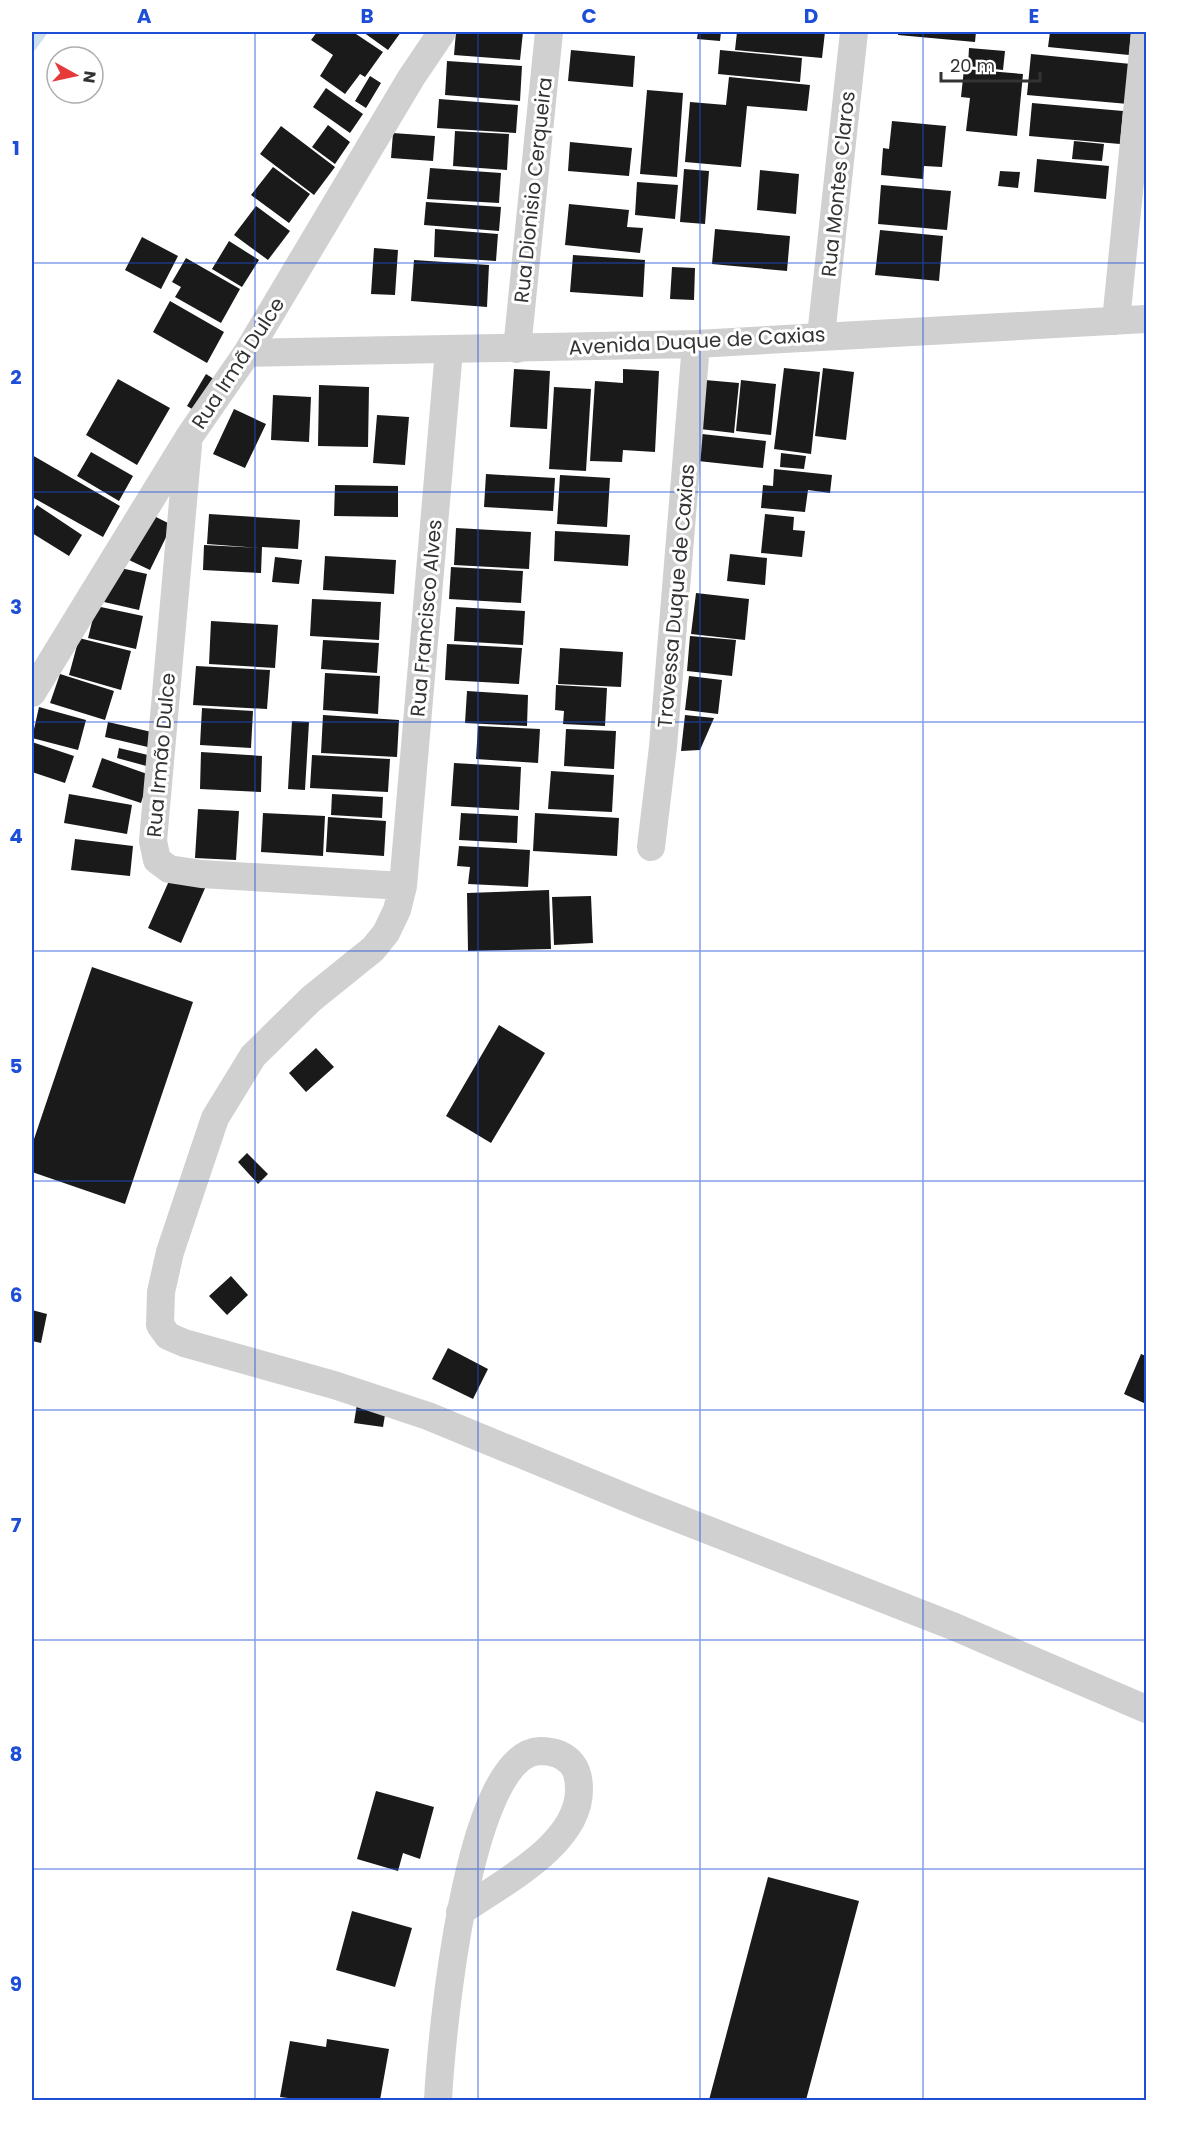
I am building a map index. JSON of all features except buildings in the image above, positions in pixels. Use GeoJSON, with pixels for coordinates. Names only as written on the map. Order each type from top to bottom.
{"type":"FeatureCollection","features":[{"type":"Feature","properties":{"kind":"street","name":"Rua Irmã Dulce"},"geometry":{"type":"LineString","coordinates":[[32,693],[189,437],[248,353],[411,78],[442,32]]}},
{"type":"Feature","properties":{"kind":"street","name":"Rua Dionisio Cerqueira"},"geometry":{"type":"LineString","coordinates":[[517,349],[549,32]]}},
{"type":"Feature","properties":{"kind":"street","name":"Rua Montes Claros"},"geometry":{"type":"LineString","coordinates":[[821,336],[854,32]]}},
{"type":"Feature","properties":{"kind":"street"},"geometry":{"type":"LineString","coordinates":[[1116,321],[1145,32]]}},
{"type":"Feature","properties":{"kind":"street","name":"Avenida Duque de Caxias"},"geometry":{"type":"LineString","coordinates":[[248,353],[696,344],[1146,319]]}},
{"type":"Feature","properties":{"kind":"street","name":"Travessa Duque de Caxias"},"geometry":{"type":"LineString","coordinates":[[651,847],[664,736],[696,344]]}},
{"type":"Feature","properties":{"kind":"street","name":"Rua Francisco Alves"},"geometry":{"type":"LineString","coordinates":[[449,350],[403,886],[397,910],[380,941],[311,999],[253,1056],[215,1118],[171,1252],[161,1292],[160,1325],[168,1336],[184,1343],[334,1385],[428,1416],[644,1506],[955,1627],[1146,1708]]}},
{"type":"Feature","properties":{"kind":"street","name":"Rua Irmão Dulce"},"geometry":{"type":"LineString","coordinates":[[189,437],[153,841],[157,860],[169,868],[201,874],[403,886]]}},
{"type":"Feature","properties":{"kind":"street"},"geometry":{"type":"LineString","coordinates":[[438,2100],[450,1974],[460,1912],[486,1815],[504,1778],[521,1757],[534,1752],[558,1754],[568,1759],[576,1768],[579,1792],[573,1817],[564,1833],[550,1848],[460,1912]]}},
{"type":"Feature","properties":{"kind":"waterway"},"geometry":{"type":"LineString","coordinates":[[32,46],[42,32]]}}]}
